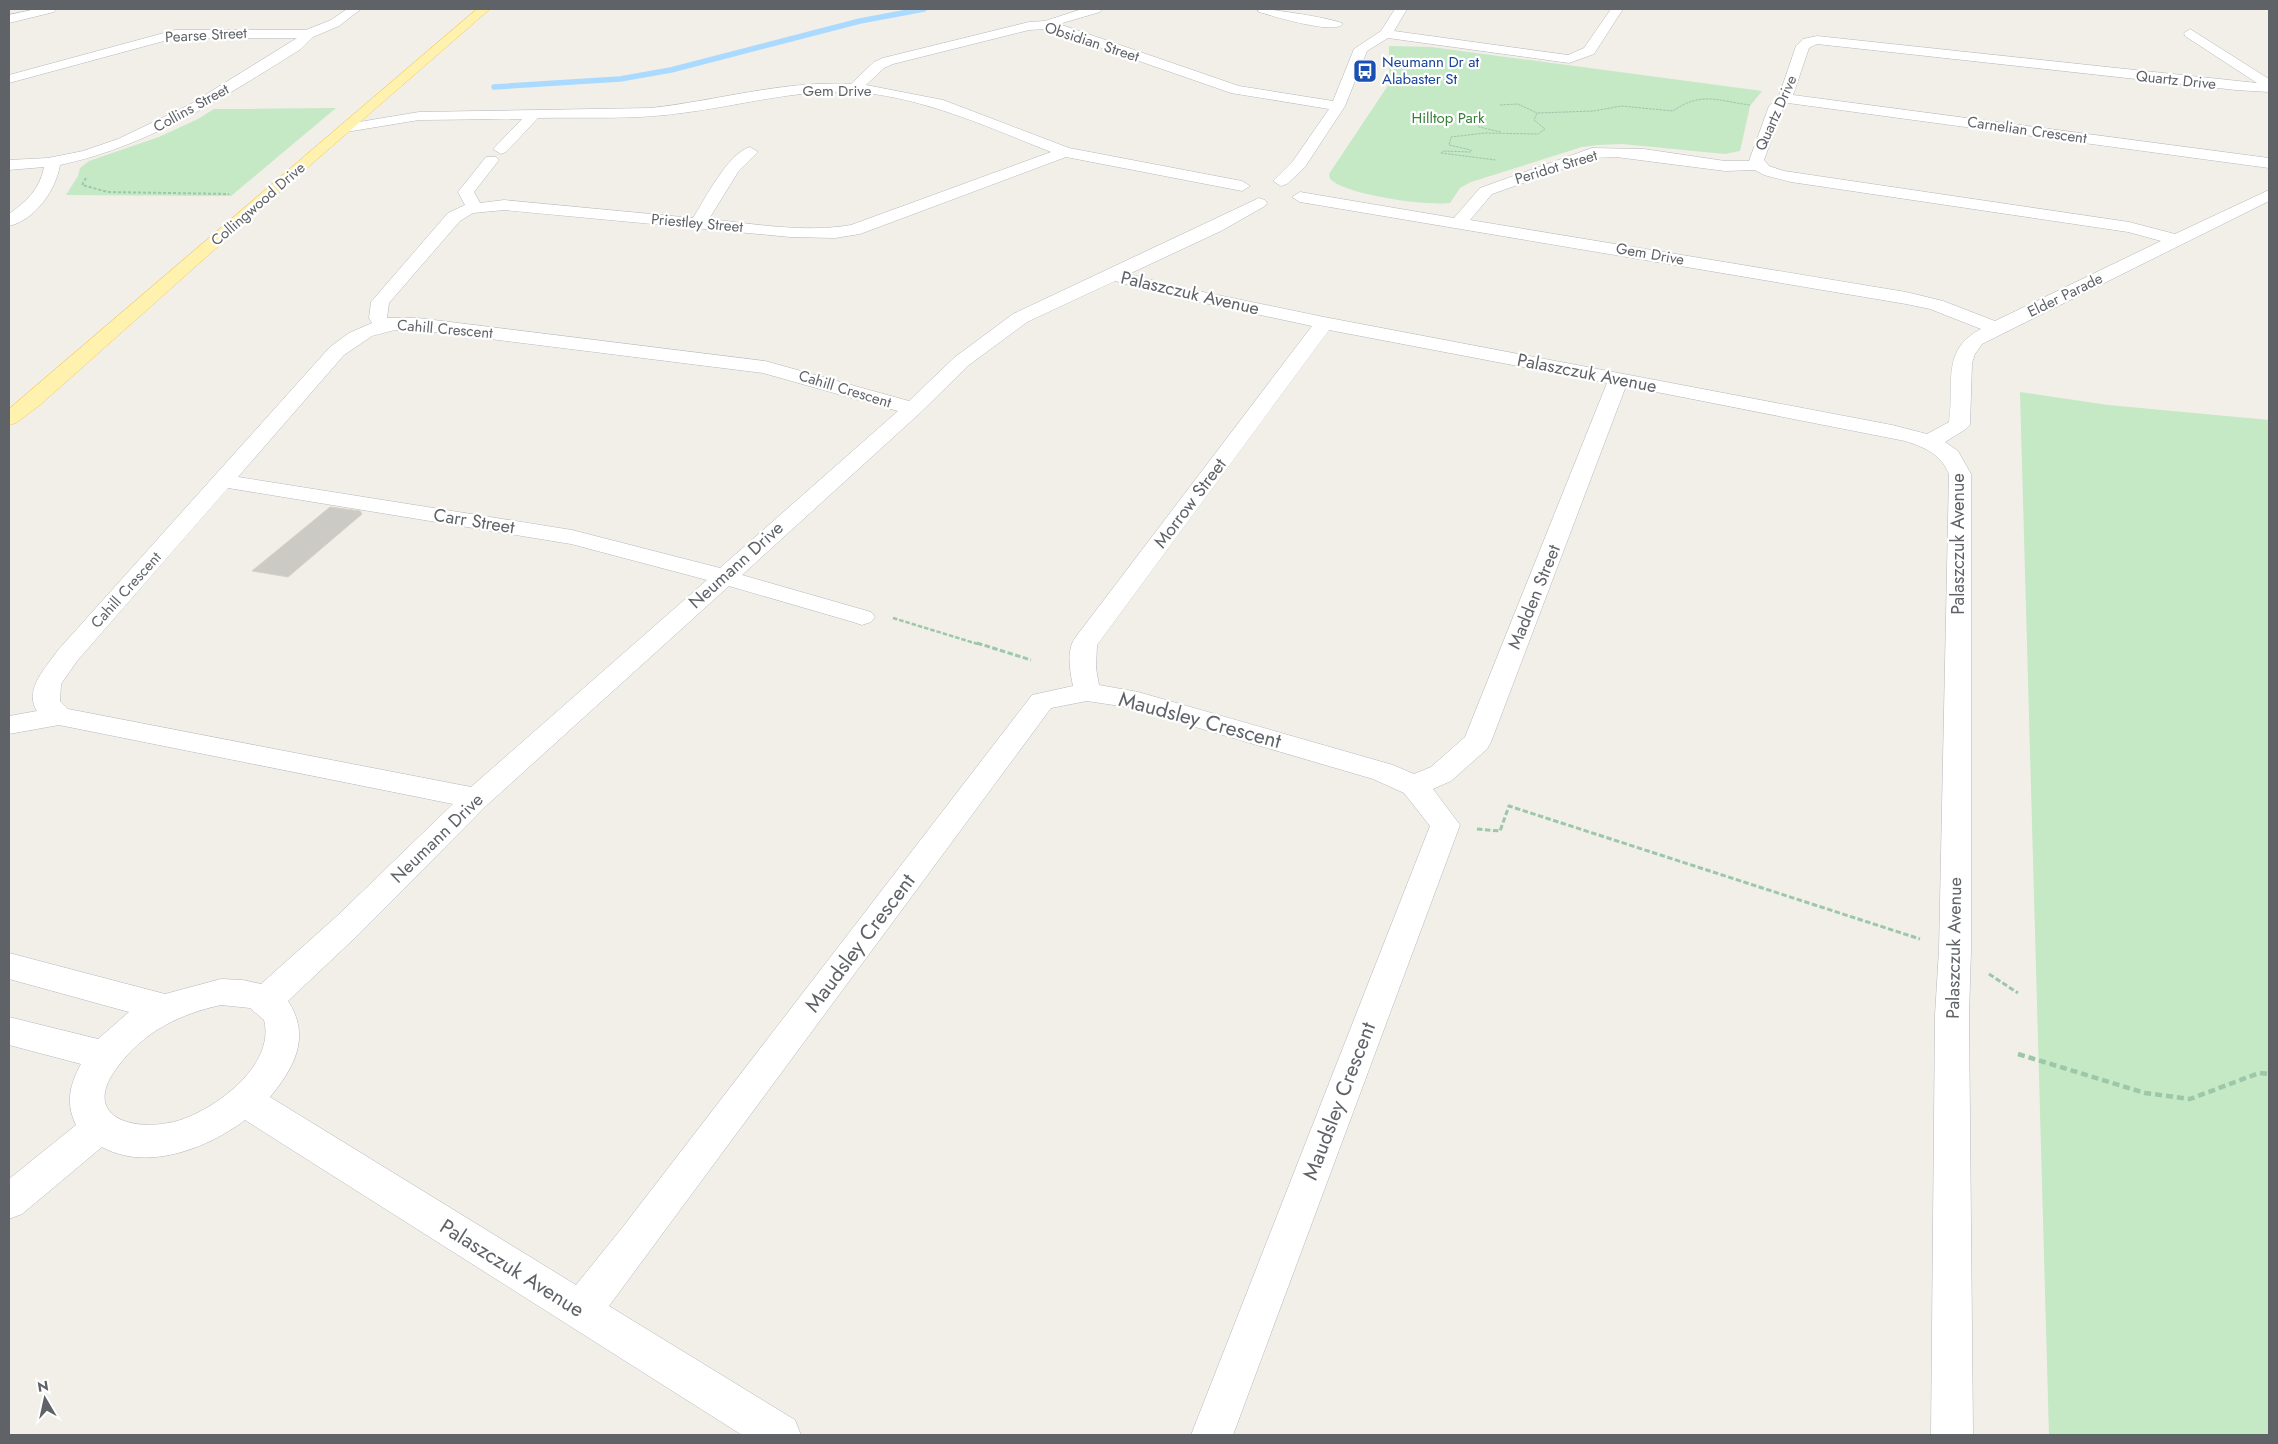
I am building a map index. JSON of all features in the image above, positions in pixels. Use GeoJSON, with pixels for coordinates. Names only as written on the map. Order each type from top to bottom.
{"type":"FeatureCollection","features":[{"type":"Feature","properties":{"kind":"main road","name":"Collingwood Drive"},"geometry":{"type":"LineString","coordinates":[[9,419],[33,401],[270,192],[484,9]]}},
{"type":"Feature","properties":{"kind":"main road","name":"Collingwood Drive"},"geometry":{"type":"LineString","coordinates":[[9,432],[33,401]]}},
{"type":"Feature","properties":{"kind":"street"},"geometry":{"type":"LineString","coordinates":[[9,19],[50,9]]}},
{"type":"Feature","properties":{"kind":"street","name":"Collins Street"},"geometry":{"type":"LineString","coordinates":[[9,165],[52,163],[114,145],[175,119],[296,46],[308,34],[336,23],[355,9]]}},
{"type":"Feature","properties":{"kind":"street"},"geometry":{"type":"LineString","coordinates":[[1046,25],[1068,16],[1096,9]]}},
{"type":"Feature","properties":{"kind":"street"},"geometry":{"type":"LineString","coordinates":[[1263,9],[1294,18],[1337,24]]}},
{"type":"Feature","properties":{"kind":"street"},"geometry":{"type":"LineString","coordinates":[[1281,180],[1299,164],[1338,106],[1361,49],[1386,34],[1401,9]]}},
{"type":"Feature","properties":{"kind":"street"},"geometry":{"type":"LineString","coordinates":[[1386,34],[1569,59],[1585,54],[1589,50],[1617,9]]}},
{"type":"Feature","properties":{"kind":"street","name":"Obsidian Street"},"geometry":{"type":"LineString","coordinates":[[855,88],[879,65],[888,61],[1016,28],[1046,25],[1236,90],[1338,106]]}},
{"type":"Feature","properties":{"kind":"street","name":"Quartz Drive"},"geometry":{"type":"LineString","coordinates":[[2176,240],[2130,227],[1803,179],[1772,173],[1758,165],[1756,160],[1776,106],[1785,98],[1804,46],[1815,33],[2236,86],[2269,86]]}},
{"type":"Feature","properties":{"kind":"street"},"geometry":{"type":"LineString","coordinates":[[2190,33],[2269,86]]}},
{"type":"Feature","properties":{"kind":"street","name":"Pearse Street"},"geometry":{"type":"LineString","coordinates":[[9,78],[175,34],[308,34]]}},
{"type":"Feature","properties":{"kind":"street","name":"Pearse Street"},"geometry":{"type":"LineString","coordinates":[[9,90],[26,85],[77,60]]}},
{"type":"Feature","properties":{"kind":"street","name":"Gem Drive"},"geometry":{"type":"LineString","coordinates":[[346,128],[419,116],[658,111],[782,92],[855,88],[912,96],[938,103],[1065,152],[1242,186]]}},
{"type":"Feature","properties":{"kind":"street","name":"Carnelian Crescent"},"geometry":{"type":"LineString","coordinates":[[1785,98],[2269,162]]}},
{"type":"Feature","properties":{"kind":"street","name":"Gem Drive"},"geometry":{"type":"LineString","coordinates":[[371,107],[419,116]]}},
{"type":"Feature","properties":{"kind":"street"},"geometry":{"type":"LineString","coordinates":[[475,208],[466,192],[496,155],[534,114]]}},
{"type":"Feature","properties":{"kind":"street"},"geometry":{"type":"LineString","coordinates":[[698,223],[732,169],[750,152]]}},
{"type":"Feature","properties":{"kind":"street","name":"Priestley Street"},"geometry":{"type":"LineString","coordinates":[[382,325],[378,318],[380,302],[454,217],[475,208],[504,205],[812,233],[854,230],[1065,152]]}},
{"type":"Feature","properties":{"kind":"street","name":"Peridot Street"},"geometry":{"type":"LineString","coordinates":[[1459,222],[1486,191],[1592,154],[1616,152],[1644,154],[1725,166],[1758,165]]}},
{"type":"Feature","properties":{"kind":"street"},"geometry":{"type":"LineString","coordinates":[[9,221],[45,190],[51,178],[52,163]]}},
{"type":"Feature","properties":{"kind":"street"},"geometry":{"type":"LineString","coordinates":[[1261,180],[1281,180],[1297,186],[1302,193],[1280,202],[1240,194],[1239,191],[1242,186],[1261,180]]}},
{"type":"Feature","properties":{"kind":"street","name":"Elder Parade"},"geometry":{"type":"LineString","coordinates":[[1926,441],[1944,435],[1959,425],[1962,415],[1961,360],[1971,343],[1996,328],[2269,195]]}},
{"type":"Feature","properties":{"kind":"street","name":"Gem Drive"},"geometry":{"type":"LineString","coordinates":[[1280,202],[1459,222],[1906,298],[1936,305],[1996,328]]}},
{"type":"Feature","properties":{"kind":"street","name":"Neumann Drive"},"geometry":{"type":"LineString","coordinates":[[265,1000],[348,925],[477,798],[913,409],[962,361],[1020,318],[1215,227],[1280,202]]}},
{"type":"Feature","properties":{"kind":"street","name":"Palaszczuk Avenue"},"geometry":{"type":"LineString","coordinates":[[1111,274],[1171,292],[1618,380],[1892,431],[1926,441],[1945,451],[1957,463],[1960,474],[1955,950],[1952,1015],[1952,1435]]}},
{"type":"Feature","properties":{"kind":"street","name":"Morrow Street"},"geometry":{"type":"LineString","coordinates":[[1087,692],[1083,668],[1084,644],[1324,322]]}},
{"type":"Feature","properties":{"kind":"street","name":"Cahill Crescent"},"geometry":{"type":"LineString","coordinates":[[59,716],[46,704],[48,684],[68,655],[337,351],[349,341],[382,325],[418,324],[765,367],[913,409]]}},
{"type":"Feature","properties":{"kind":"street","name":"Madden Street"},"geometry":{"type":"LineString","coordinates":[[1414,786],[1441,774],[1477,742],[1618,380]]}},
{"type":"Feature","properties":{"kind":"street","name":"Carr Street"},"geometry":{"type":"LineString","coordinates":[[223,481],[572,537],[862,618]]}},
{"type":"Feature","properties":{"kind":"street","name":"Maudsley Crescent"},"geometry":{"type":"LineString","coordinates":[[580,1311],[636,1241],[1042,701],[1087,692],[1128,698],[1383,772],[1414,786],[1445,825],[1212,1435]]}},
{"type":"Feature","properties":{"kind":"street"},"geometry":{"type":"LineString","coordinates":[[9,725],[59,716],[477,798]]}},
{"type":"Feature","properties":{"kind":"street"},"geometry":{"type":"LineString","coordinates":[[9,966],[165,1008]]}},
{"type":"Feature","properties":{"kind":"street"},"geometry":{"type":"LineString","coordinates":[[221,992],[245,993],[265,1000],[279,1014],[284,1032],[280,1054],[266,1078],[244,1100],[215,1120],[182,1135],[149,1141],[120,1139],[99,1128],[88,1114],[86,1096],[92,1075],[104,1055],[121,1037],[142,1021],[165,1008],[193,997],[221,992]]}},
{"type":"Feature","properties":{"kind":"street"},"geometry":{"type":"LineString","coordinates":[[9,1031],[104,1055]]}},
{"type":"Feature","properties":{"kind":"street","name":"Palaszczuk Avenue"},"geometry":{"type":"LineString","coordinates":[[244,1100],[780,1435]]}},
{"type":"Feature","properties":{"kind":"street"},"geometry":{"type":"LineString","coordinates":[[9,1202],[99,1128]]}},
{"type":"Feature","properties":{"kind":"path"},"geometry":{"type":"LineString","coordinates":[[1500,105],[1518,104],[1536,113],[1553,111],[1594,112],[1621,106],[1673,111],[1687,101],[1698,98],[1752,105]]}},
{"type":"Feature","properties":{"kind":"path"},"geometry":{"type":"LineString","coordinates":[[1502,160],[1440,153],[1443,151],[1471,152],[1471,150],[1449,144],[1451,136],[1485,133],[1538,134],[1545,129],[1534,120],[1536,113]]}},
{"type":"Feature","properties":{"kind":"path"},"geometry":{"type":"LineString","coordinates":[[1475,120],[1479,127],[1509,134]]}},
{"type":"Feature","properties":{"kind":"path"},"geometry":{"type":"LineString","coordinates":[[114,145],[120,148],[113,151],[86,178],[82,185],[108,192],[270,192]]}},
{"type":"Feature","properties":{"kind":"path"},"geometry":{"type":"LineString","coordinates":[[1445,825],[1500,831],[1509,806],[1955,950],[2018,994]]}},
{"type":"Feature","properties":{"kind":"path"},"geometry":{"type":"LineString","coordinates":[[2018,1054],[2146,1093],[2190,1098],[2259,1073],[2269,1074]]}},
{"type":"Feature","properties":{"kind":"green space","name":"Hilltop Park"},"geometry":{"type":"Polygon","coordinates":[[[1389,46],[1431,47],[1762,91],[1750,106],[1740,151],[1725,154],[1622,144],[1582,147],[1471,182],[1460,188],[1450,203],[1406,201],[1352,190],[1330,179],[1329,174],[1389,84],[1389,46]]]}},
{"type":"Feature","properties":{"kind":"green space"},"geometry":{"type":"Polygon","coordinates":[[[336,108],[231,196],[66,195],[78,176],[80,168],[89,161],[159,137],[198,119],[214,109],[336,108]]]}},
{"type":"Feature","properties":{"kind":"green space"},"geometry":{"type":"Polygon","coordinates":[[[2020,392],[2108,405],[2269,420],[2269,1435],[2049,1435],[2020,392]]]}},
{"type":"Feature","properties":{"kind":"building"},"geometry":{"type":"Polygon","coordinates":[[[330,507],[360,511],[362,514],[288,577],[252,571],[330,507]]]}},
{"type":"Feature","properties":{"kind":"waterway"},"geometry":{"type":"LineString","coordinates":[[494,87],[620,79],[671,70],[860,21],[924,9]]}},
{"type":"Feature","properties":{"kind":"place","name":"Neumann Dr at Alabaster St"},"geometry":{"type":"Point","coordinates":[1365,71]}}]}
